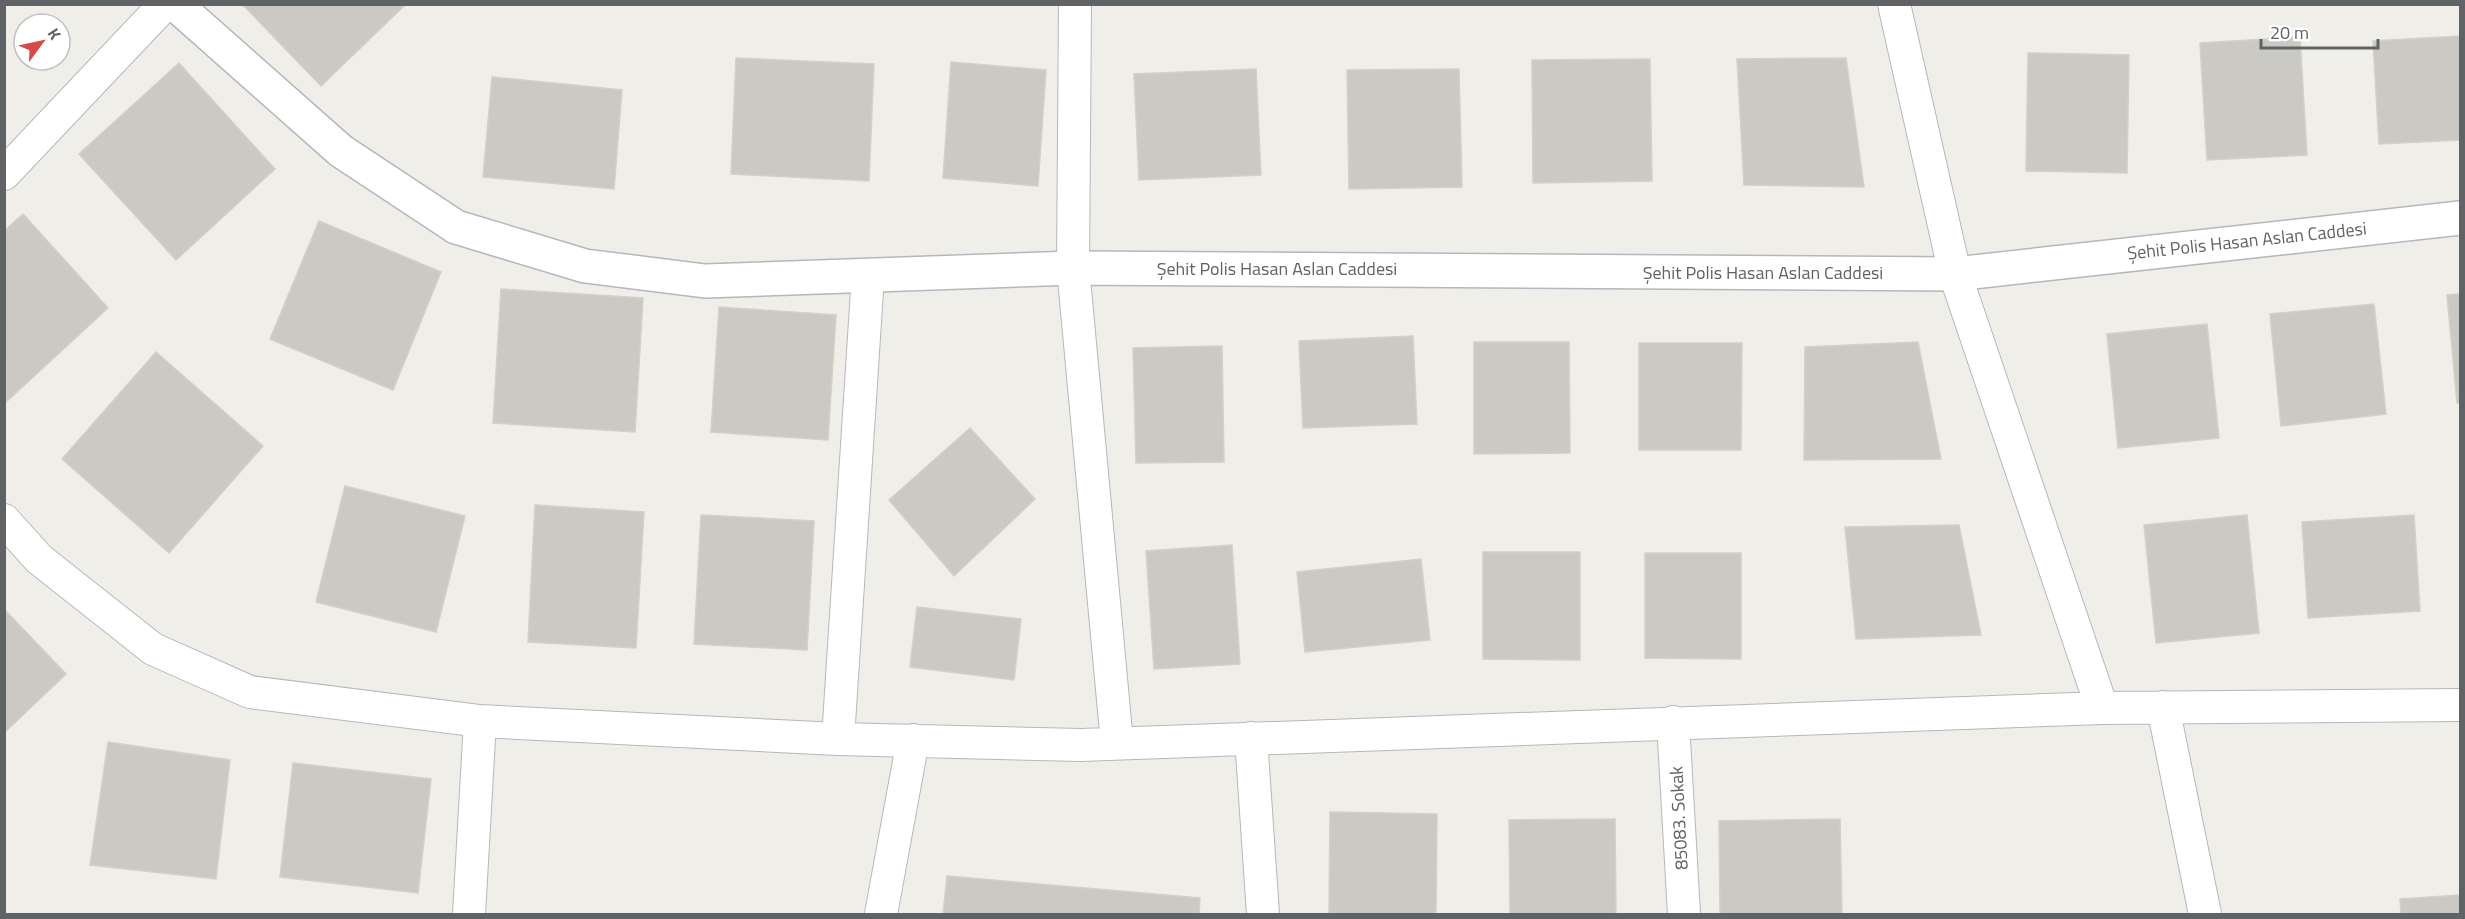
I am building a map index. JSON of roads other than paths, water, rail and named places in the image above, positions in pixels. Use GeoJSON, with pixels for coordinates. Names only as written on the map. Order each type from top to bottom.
{"type":"FeatureCollection","features":[{"type":"Feature","properties":{"kind":"street"},"geometry":{"type":"LineString","coordinates":[[4,174],[165,4]]}},
{"type":"Feature","properties":{"kind":"street","name":"Şehit Polis Hasan Aslan Caddesi"},"geometry":{"type":"LineString","coordinates":[[175,4],[341,151],[456,227],[585,266],[705,281],[1073,268],[1955,274],[2460,218]]}},
{"type":"Feature","properties":{"kind":"street"},"geometry":{"type":"LineString","coordinates":[[1075,4],[1073,268],[1117,743]]}},
{"type":"Feature","properties":{"kind":"street"},"geometry":{"type":"LineString","coordinates":[[1894,4],[1955,274],[2102,708]]}},
{"type":"Feature","properties":{"kind":"street"},"geometry":{"type":"LineString","coordinates":[[838,739],[868,275]]}},
{"type":"Feature","properties":{"kind":"street"},"geometry":{"type":"LineString","coordinates":[[4,520],[39,559],[153,649],[250,692],[480,721],[838,739],[1081,744],[2102,708],[2460,705]]}},
{"type":"Feature","properties":{"kind":"street"},"geometry":{"type":"LineString","coordinates":[[2163,707],[2205,915]]}},
{"type":"Feature","properties":{"kind":"street"},"geometry":{"type":"LineString","coordinates":[[469,915],[480,721]]}},
{"type":"Feature","properties":{"kind":"street","name":"85083. Sokak"},"geometry":{"type":"LineString","coordinates":[[1673,722],[1684,915]]}},
{"type":"Feature","properties":{"kind":"street"},"geometry":{"type":"LineString","coordinates":[[1251,738],[1263,915]]}},
{"type":"Feature","properties":{"kind":"street"},"geometry":{"type":"LineString","coordinates":[[881,915],[913,740]]}}]}
